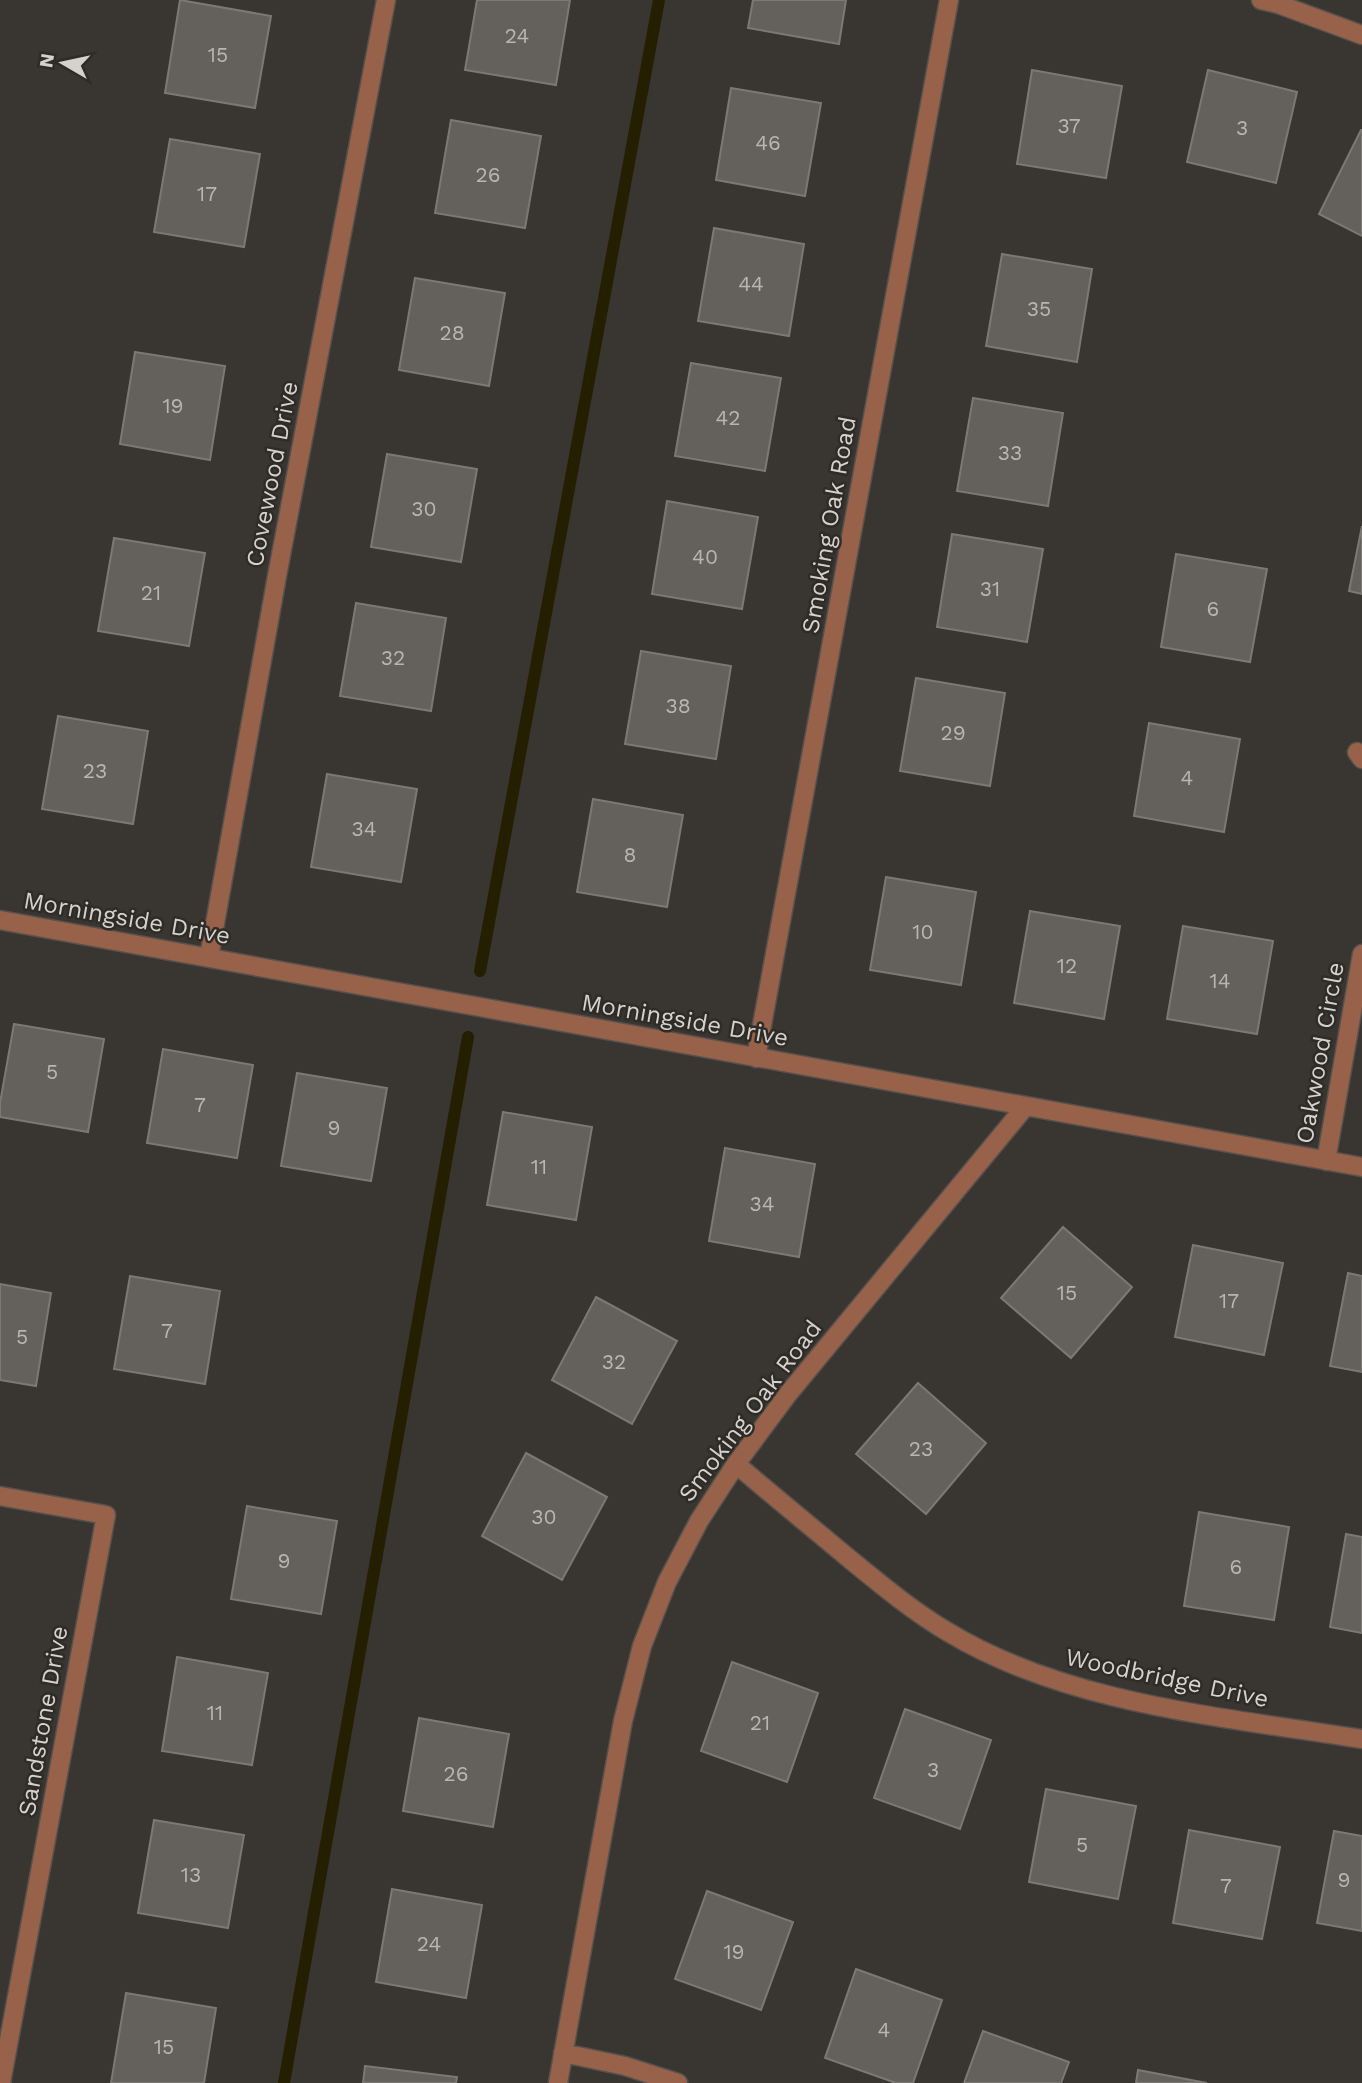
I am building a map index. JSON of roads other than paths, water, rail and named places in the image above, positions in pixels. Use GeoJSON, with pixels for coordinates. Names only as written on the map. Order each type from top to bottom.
{"type":"FeatureCollection","features":[{"type":"Feature","properties":{"kind":"street","name":"Covewood Drive"},"geometry":{"type":"LineString","coordinates":[[209,957],[386,0]]}},
{"type":"Feature","properties":{"kind":"street","name":"Smoking Oak Road"},"geometry":{"type":"LineString","coordinates":[[756,1058],[949,0]]}},
{"type":"Feature","properties":{"kind":"street"},"geometry":{"type":"LineString","coordinates":[[1261,0],[1362,35]]}},
{"type":"Feature","properties":{"kind":"street","name":"Morningside Drive"},"geometry":{"type":"LineString","coordinates":[[0,920],[1362,1167]]}},
{"type":"Feature","properties":{"kind":"street","name":"Oakwood Circle"},"geometry":{"type":"LineString","coordinates":[[1326,1161],[1362,954]]}},
{"type":"Feature","properties":{"kind":"street","name":"Smoking Oak Road"},"geometry":{"type":"LineString","coordinates":[[558,2083],[623,1721],[642,1646],[667,1582],[699,1521],[736,1464],[797,1384],[1025,1107]]}},
{"type":"Feature","properties":{"kind":"street","name":"Woodbridge Drive"},"geometry":{"type":"LineString","coordinates":[[736,1464],[904,1604],[992,1656],[1040,1676],[1092,1691],[1159,1706],[1362,1740]]}},
{"type":"Feature","properties":{"kind":"street","name":"Sandstone Drive"},"geometry":{"type":"LineString","coordinates":[[0,1496],[106,1515],[1,2083]]}},
{"type":"Feature","properties":{"kind":"street"},"geometry":{"type":"LineString","coordinates":[[564,2053],[625,2066],[678,2083]]}},
{"type":"Feature","properties":{"kind":"waterway"},"geometry":{"type":"LineString","coordinates":[[480,971],[659,0]]}},
{"type":"Feature","properties":{"kind":"waterway"},"geometry":{"type":"LineString","coordinates":[[284,2083],[468,1037]]}}]}
